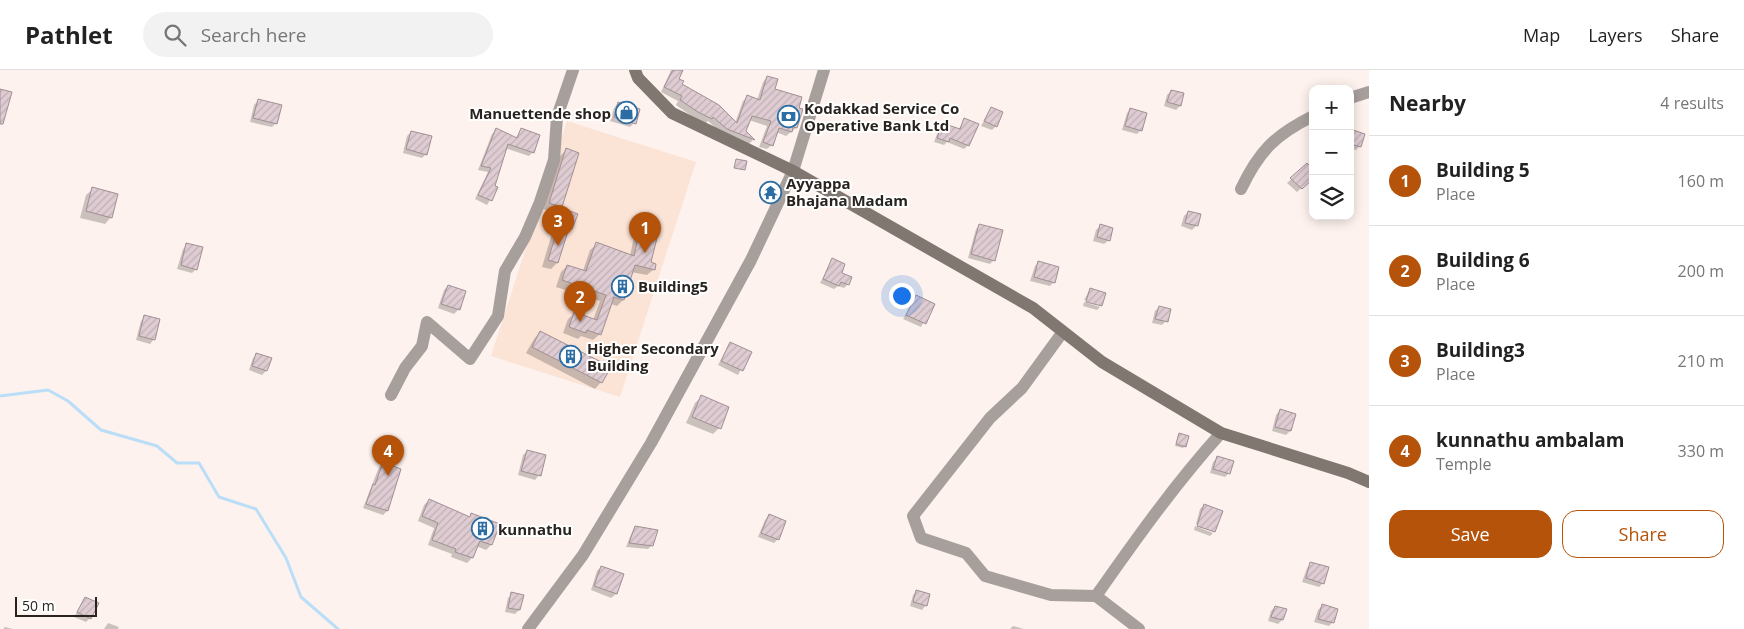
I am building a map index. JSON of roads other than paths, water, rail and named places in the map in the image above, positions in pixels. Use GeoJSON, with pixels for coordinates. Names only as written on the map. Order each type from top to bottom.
{"type":"FeatureCollection","features":[{"type":"Feature","properties":{"kind":"main road"},"geometry":{"type":"LineString","coordinates":[[635,70],[638,78],[672,113],[793,171],[1033,308],[1062,333],[1139,385],[1222,433],[1348,473],[1369,482]]}},
{"type":"Feature","properties":{"kind":"street"},"geometry":{"type":"LineString","coordinates":[[390,395],[405,368],[422,346],[427,322],[470,359],[498,316],[505,271],[533,220],[554,160],[558,117],[573,70]]}},
{"type":"Feature","properties":{"kind":"street"},"geometry":{"type":"LineString","coordinates":[[528,629],[583,555],[651,443],[752,260],[793,171],[824,70]]}},
{"type":"Feature","properties":{"kind":"street"},"geometry":{"type":"LineString","coordinates":[[1354,97],[1369,92]]}},
{"type":"Feature","properties":{"kind":"street"},"geometry":{"type":"LineString","coordinates":[[1241,189],[1254,162],[1274,140],[1309,118]]}},
{"type":"Feature","properties":{"kind":"street"},"geometry":{"type":"LineString","coordinates":[[1062,333],[1022,388],[990,418],[913,516],[922,538],[966,553],[985,576],[1051,595],[1096,596],[1139,629]]}},
{"type":"Feature","properties":{"kind":"street"},"geometry":{"type":"LineString","coordinates":[[1096,596],[1148,521],[1187,470],[1222,433]]}},
{"type":"Feature","properties":{"kind":"waterway"},"geometry":{"type":"LineString","coordinates":[[0,396],[48,390],[68,401],[101,430],[157,446],[177,463],[199,463],[219,497],[256,509],[286,558],[301,597],[338,629]]}},
{"type":"Feature","properties":{"kind":"place","name":"Manuettende shop"},"geometry":{"type":"Point","coordinates":[627,113]}},
{"type":"Feature","properties":{"kind":"place","name":"Kodakkad Service Co Operative Bank Ltd"},"geometry":{"type":"Point","coordinates":[788,117]}},
{"type":"Feature","properties":{"kind":"place","name":"Ayyappa Bhajana Madam"},"geometry":{"type":"Point","coordinates":[770,192]}},
{"type":"Feature","properties":{"kind":"place","name":"Building3"},"geometry":{"type":"Point","coordinates":[558,246]}},
{"type":"Feature","properties":{"kind":"place","name":"Building 5"},"geometry":{"type":"Point","coordinates":[645,253]}},
{"type":"Feature","properties":{"kind":"place","name":"Building5"},"geometry":{"type":"Point","coordinates":[622,286]}},
{"type":"Feature","properties":{"kind":"place","name":"Building 6"},"geometry":{"type":"Point","coordinates":[580,322]}},
{"type":"Feature","properties":{"kind":"place","name":"Higher Secondary Building"},"geometry":{"type":"Point","coordinates":[571,357]}},
{"type":"Feature","properties":{"kind":"place","name":"kunnathu ambalam"},"geometry":{"type":"Point","coordinates":[388,476]}},
{"type":"Feature","properties":{"kind":"place","name":"kunnathu"},"geometry":{"type":"Point","coordinates":[482,529]}}]}
